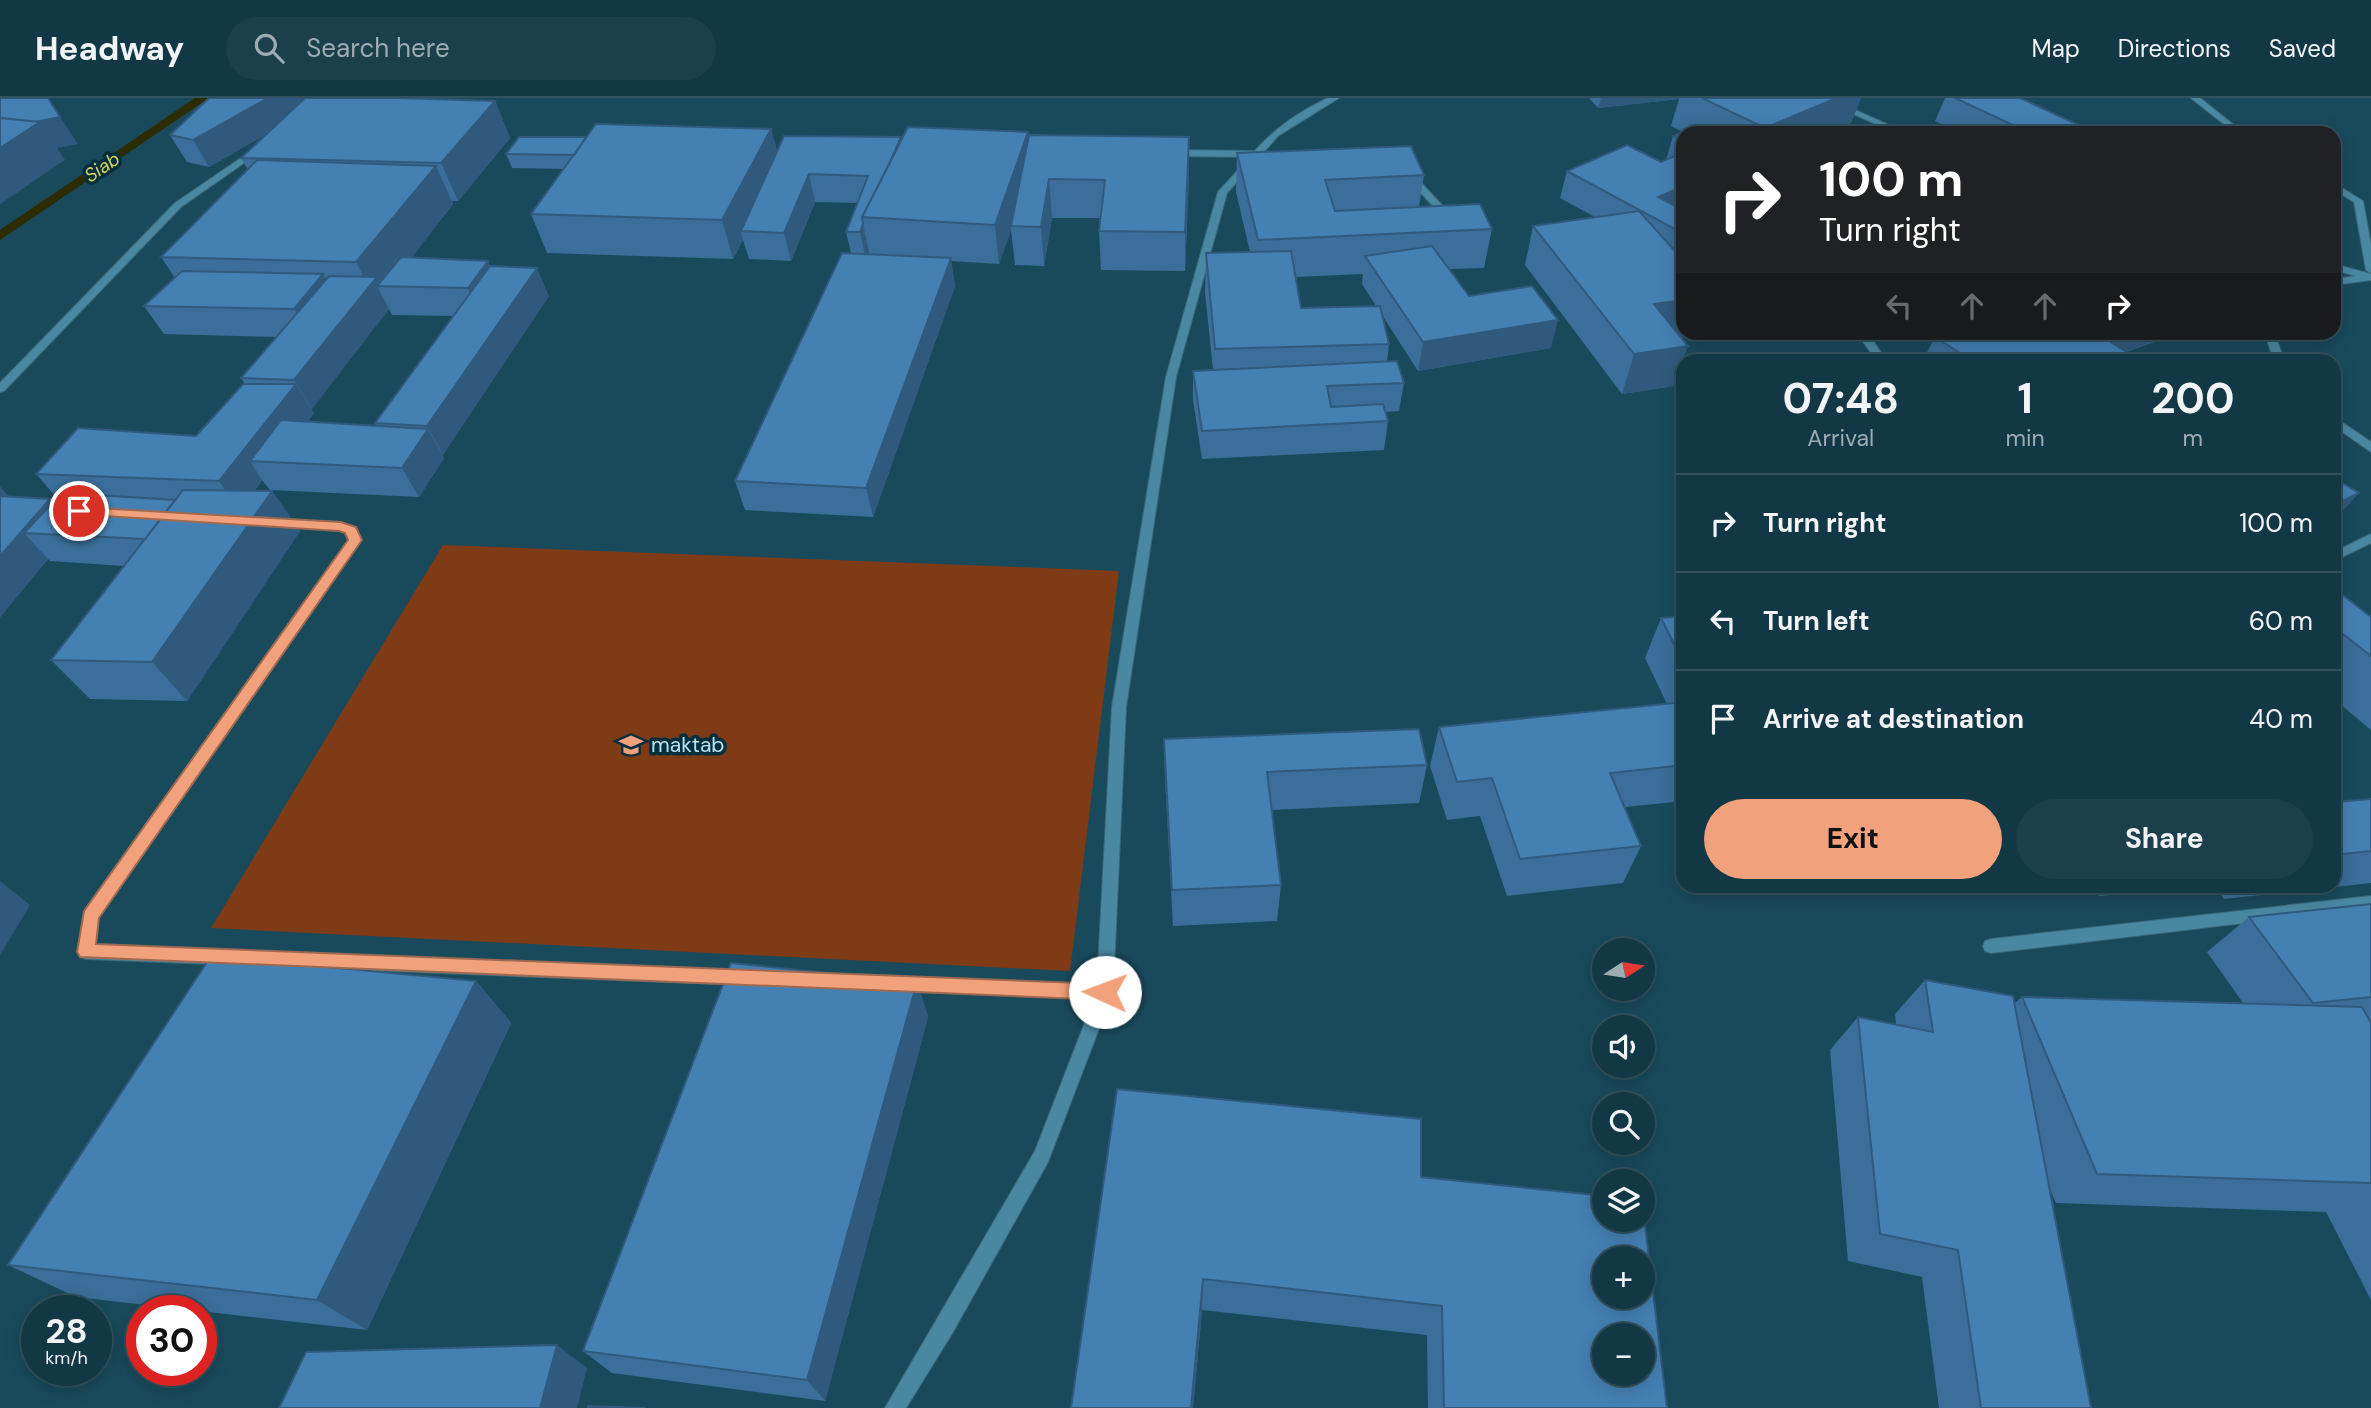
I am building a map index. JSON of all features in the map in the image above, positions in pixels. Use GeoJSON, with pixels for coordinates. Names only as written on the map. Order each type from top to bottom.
{"type":"FeatureCollection","features":[{"type":"Feature","properties":{"kind":"street"},"geometry":{"type":"LineString","coordinates":[[895,1408],[946,1325],[1042,1156],[1105,992],[1119,707],[1171,377],[1223,192],[1243,176],[1275,134],[1314,108],[1335,98]]}},
{"type":"Feature","properties":{"kind":"street"},"geometry":{"type":"LineString","coordinates":[[1821,98],[1887,126]]}},
{"type":"Feature","properties":{"kind":"street"},"geometry":{"type":"LineString","coordinates":[[2195,98],[2231,126]]}},
{"type":"Feature","properties":{"kind":"street"},"geometry":{"type":"LineString","coordinates":[[0,389],[178,205],[270,142]]}},
{"type":"Feature","properties":{"kind":"street"},"geometry":{"type":"LineString","coordinates":[[1163,153],[1259,154]]}},
{"type":"Feature","properties":{"kind":"street"},"geometry":{"type":"LineString","coordinates":[[1395,174],[1408,174],[1455,225]]}},
{"type":"Feature","properties":{"kind":"street"},"geometry":{"type":"LineString","coordinates":[[2341,190],[2358,201],[2371,270]]}},
{"type":"Feature","properties":{"kind":"street"},"geometry":{"type":"LineString","coordinates":[[2341,269],[2371,277]]}},
{"type":"Feature","properties":{"kind":"street"},"geometry":{"type":"LineString","coordinates":[[2341,281],[2371,277]]}},
{"type":"Feature","properties":{"kind":"street"},"geometry":{"type":"LineString","coordinates":[[2341,425],[2371,448]]}},
{"type":"Feature","properties":{"kind":"street"},"geometry":{"type":"LineString","coordinates":[[259,522],[341,527],[351,530],[355,540],[90,916],[86,952],[756,978]]}},
{"type":"Feature","properties":{"kind":"street"},"geometry":{"type":"LineString","coordinates":[[2341,553],[2371,538]]}},
{"type":"Feature","properties":{"kind":"street"},"geometry":{"type":"LineString","coordinates":[[1991,946],[2371,902]]}},
{"type":"Feature","properties":{"kind":"street"},"geometry":{"type":"LineString","coordinates":[[881,983],[1105,992]]}},
{"type":"Feature","properties":{"kind":"shaded area"},"geometry":{"type":"Polygon","coordinates":[[[443,545],[1119,571],[1070,971],[211,928],[443,545]]]}},
{"type":"Feature","properties":{"kind":"building"},"geometry":{"type":"Polygon","coordinates":[[[0,98],[48,98],[60,117],[35,122],[0,118],[0,98]]]}},
{"type":"Feature","properties":{"kind":"building"},"geometry":{"type":"Polygon","coordinates":[[[209,98],[268,98],[193,140],[170,135],[209,98]]]}},
{"type":"Feature","properties":{"kind":"building"},"geometry":{"type":"Polygon","coordinates":[[[305,98],[495,101],[441,163],[241,158],[305,98]]]}},
{"type":"Feature","properties":{"kind":"building"},"geometry":{"type":"Polygon","coordinates":[[[1702,98],[1836,98],[1770,126],[1761,126],[1702,98]]]}},
{"type":"Feature","properties":{"kind":"building"},"geometry":{"type":"Polygon","coordinates":[[[1955,98],[2020,98],[2081,126],[2015,126],[1955,98]]]}},
{"type":"Feature","properties":{"kind":"building"},"geometry":{"type":"Polygon","coordinates":[[[0,118],[40,122],[0,148],[0,118]]]}},
{"type":"Feature","properties":{"kind":"building"},"geometry":{"type":"Polygon","coordinates":[[[596,124],[771,129],[722,220],[531,214],[596,124]]]}},
{"type":"Feature","properties":{"kind":"building"},"geometry":{"type":"Polygon","coordinates":[[[908,127],[1028,132],[995,225],[862,217],[908,127]]]}},
{"type":"Feature","properties":{"kind":"building"},"geometry":{"type":"Polygon","coordinates":[[[1029,135],[1189,137],[1185,232],[1099,231],[1105,180],[1049,179],[1041,227],[1011,226],[1029,135]]]}},
{"type":"Feature","properties":{"kind":"building"},"geometry":{"type":"Polygon","coordinates":[[[784,136],[901,137],[862,217],[860,232],[846,232],[868,176],[809,174],[784,233],[741,231],[784,136]]]}},
{"type":"Feature","properties":{"kind":"building"},"geometry":{"type":"Polygon","coordinates":[[[519,137],[586,137],[574,155],[506,154],[519,137]]]}},
{"type":"Feature","properties":{"kind":"building"},"geometry":{"type":"Polygon","coordinates":[[[1627,145],[1661,162],[1676,155],[1676,189],[1658,197],[1676,206],[1676,230],[1567,171],[1627,145]]]}},
{"type":"Feature","properties":{"kind":"building"},"geometry":{"type":"Polygon","coordinates":[[[1411,146],[1424,175],[1325,180],[1335,211],[1480,204],[1492,229],[1258,240],[1237,153],[1411,146]]]}},
{"type":"Feature","properties":{"kind":"building"},"geometry":{"type":"Polygon","coordinates":[[[257,160],[436,166],[356,262],[161,257],[257,160]]]}},
{"type":"Feature","properties":{"kind":"building"},"geometry":{"type":"Polygon","coordinates":[[[1639,211],[1676,252],[1676,301],[1654,304],[1676,331],[1676,340],[1683,340],[1688,346],[1634,354],[1533,226],[1639,211]]]}},
{"type":"Feature","properties":{"kind":"building"},"geometry":{"type":"Polygon","coordinates":[[[1432,246],[1469,296],[1532,286],[1558,320],[1423,342],[1365,256],[1432,246]]]}},
{"type":"Feature","properties":{"kind":"building"},"geometry":{"type":"Polygon","coordinates":[[[1291,251],[1301,308],[1380,306],[1389,344],[1215,349],[1206,253],[1291,251]]]}},
{"type":"Feature","properties":{"kind":"building"},"geometry":{"type":"Polygon","coordinates":[[[842,253],[951,258],[866,488],[735,481],[842,253]]]}},
{"type":"Feature","properties":{"kind":"building"},"geometry":{"type":"Polygon","coordinates":[[[401,257],[488,261],[468,288],[377,286],[401,257]]]}},
{"type":"Feature","properties":{"kind":"building"},"geometry":{"type":"Polygon","coordinates":[[[490,266],[537,268],[427,426],[375,423],[490,266]]]}},
{"type":"Feature","properties":{"kind":"building"},"geometry":{"type":"Polygon","coordinates":[[[182,271],[323,274],[294,309],[144,306],[182,271]]]}},
{"type":"Feature","properties":{"kind":"building"},"geometry":{"type":"Polygon","coordinates":[[[329,276],[377,277],[294,380],[241,378],[329,276]]]}},
{"type":"Feature","properties":{"kind":"building"},"geometry":{"type":"Polygon","coordinates":[[[1940,340],[2107,340],[2130,354],[1962,354],[1940,340]]]}},
{"type":"Feature","properties":{"kind":"building"},"geometry":{"type":"Polygon","coordinates":[[[1397,361],[1404,383],[1327,386],[1331,407],[1383,404],[1388,421],[1202,431],[1193,371],[1397,361]]]}},
{"type":"Feature","properties":{"kind":"building"},"geometry":{"type":"Polygon","coordinates":[[[243,384],[296,384],[219,481],[36,474],[78,428],[196,436],[243,384]]]}},
{"type":"Feature","properties":{"kind":"building"},"geometry":{"type":"Polygon","coordinates":[[[281,420],[428,429],[402,468],[250,461],[281,420]]]}},
{"type":"Feature","properties":{"kind":"building"},"geometry":{"type":"Polygon","coordinates":[[[2341,482],[2359,493],[2341,502],[2341,482]]]}},
{"type":"Feature","properties":{"kind":"building"},"geometry":{"type":"Polygon","coordinates":[[[183,490],[272,491],[152,662],[51,660],[183,490]]]}},
{"type":"Feature","properties":{"kind":"building"},"geometry":{"type":"Polygon","coordinates":[[[62,493],[175,500],[145,539],[24,533],[62,493]]]}},
{"type":"Feature","properties":{"kind":"building"},"geometry":{"type":"Polygon","coordinates":[[[0,496],[50,499],[0,556],[0,496]]]}},
{"type":"Feature","properties":{"kind":"building"},"geometry":{"type":"Polygon","coordinates":[[[2341,594],[2371,617],[2371,656],[2341,632],[2341,594]]]}},
{"type":"Feature","properties":{"kind":"building"},"geometry":{"type":"Polygon","coordinates":[[[1676,617],[1676,648],[1661,618],[1676,617]]]}},
{"type":"Feature","properties":{"kind":"building"},"geometry":{"type":"Polygon","coordinates":[[[1676,703],[1676,766],[1610,773],[1641,846],[1520,859],[1492,778],[1457,782],[1439,727],[1676,703]]]}},
{"type":"Feature","properties":{"kind":"building"},"geometry":{"type":"Polygon","coordinates":[[[1419,729],[1427,765],[1267,772],[1281,885],[1172,890],[1164,739],[1419,729]]]}},
{"type":"Feature","properties":{"kind":"building"},"geometry":{"type":"Polygon","coordinates":[[[2371,799],[2371,851],[2341,854],[2341,801],[2371,799]]]}},
{"type":"Feature","properties":{"kind":"building"},"geometry":{"type":"Polygon","coordinates":[[[2371,904],[2371,997],[2313,1003],[2249,917],[2371,904]]]}},
{"type":"Feature","properties":{"kind":"building"},"geometry":{"type":"Polygon","coordinates":[[[211,956],[476,981],[317,1300],[8,1265],[211,956]]]}},
{"type":"Feature","properties":{"kind":"building"},"geometry":{"type":"Polygon","coordinates":[[[731,963],[917,982],[807,1380],[583,1351],[731,963]]]}},
{"type":"Feature","properties":{"kind":"building"},"geometry":{"type":"Polygon","coordinates":[[[1925,980],[2013,996],[2091,1408],[1981,1408],[1958,1250],[1880,1234],[1858,1017],[1933,1032],[1925,980]]]}},
{"type":"Feature","properties":{"kind":"building"},"geometry":{"type":"Polygon","coordinates":[[[2022,997],[2362,1007],[2371,1023],[2371,1183],[2097,1174],[2022,997]]]}},
{"type":"Feature","properties":{"kind":"building"},"geometry":{"type":"Polygon","coordinates":[[[1117,1089],[1421,1119],[1421,1177],[1592,1195],[1592,1232],[1646,1232],[1648,1246],[1592,1246],[1592,1309],[1655,1308],[1667,1408],[1444,1408],[1442,1306],[1203,1279],[1191,1408],[1071,1408],[1117,1089]]]}},
{"type":"Feature","properties":{"kind":"building"},"geometry":{"type":"Polygon","coordinates":[[[557,1345],[540,1408],[279,1408],[306,1352],[557,1345]]]}},
{"type":"Feature","properties":{"kind":"building"},"geometry":{"type":"Polygon","coordinates":[[[588,1406],[645,1408],[588,1408],[588,1406]]]}},
{"type":"Feature","properties":{"kind":"waterway","name":"Siab"},"geometry":{"type":"LineString","coordinates":[[0,236],[203,98]]}},
{"type":"Feature","properties":{"kind":"place","name":"maktab"},"geometry":{"type":"Point","coordinates":[631,745]}},
{"type":"Feature","properties":{"kind":"route"},"geometry":{"type":"LineString","coordinates":[[79,511],[341,527],[351,530],[355,540],[90,916],[86,952],[1105,992]]}}]}
